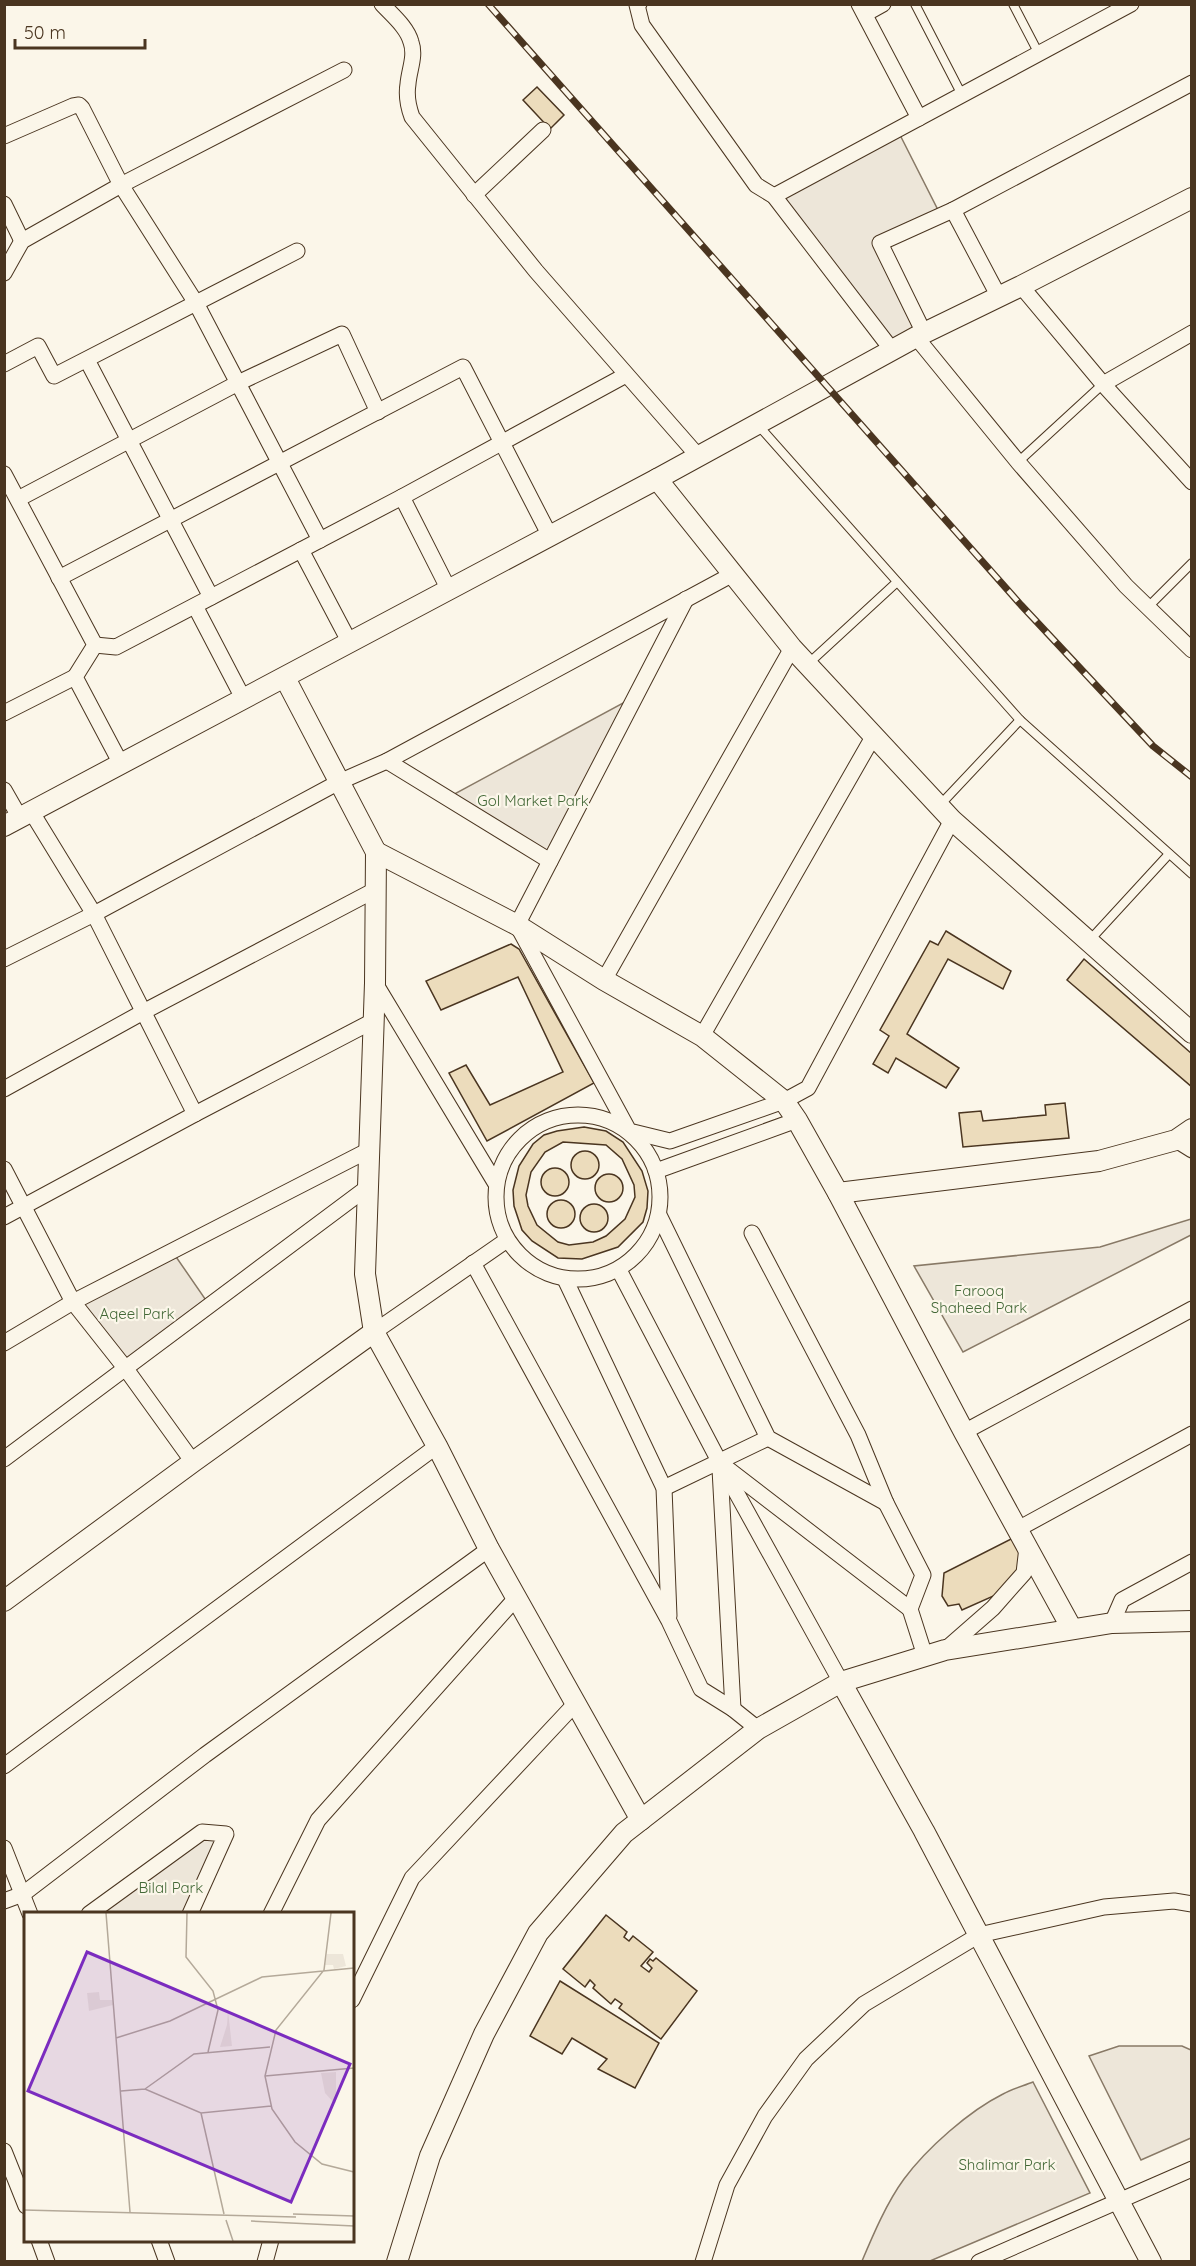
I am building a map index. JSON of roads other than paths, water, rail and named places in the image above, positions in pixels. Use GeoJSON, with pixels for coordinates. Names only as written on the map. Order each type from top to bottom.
{"type":"FeatureCollection","features":[{"type":"Feature","properties":{"kind":"street"},"geometry":{"type":"LineString","coordinates":[[382,4],[404,29],[412,43],[413,64],[408,84],[407,102],[412,117],[536,271],[698,456]]}},
{"type":"Feature","properties":{"kind":"street"},"geometry":{"type":"LineString","coordinates":[[639,4],[637,5],[642,25],[756,185],[774,196],[892,350]]}},
{"type":"Feature","properties":{"kind":"street"},"geometry":{"type":"LineString","coordinates":[[883,4],[862,9],[919,118]]}},
{"type":"Feature","properties":{"kind":"street"},"geometry":{"type":"LineString","coordinates":[[774,196],[1122,7]]}},
{"type":"Feature","properties":{"kind":"street"},"geometry":{"type":"LineString","coordinates":[[4,273],[22,240],[121,185],[345,70]]}},
{"type":"Feature","properties":{"kind":"street"},"geometry":{"type":"LineString","coordinates":[[1191,83],[953,210],[880,243],[920,335],[1018,462],[1125,586],[1191,650]]}},
{"type":"Feature","properties":{"kind":"street"},"geometry":{"type":"LineString","coordinates":[[4,136],[79,105],[86,112],[121,185],[196,303],[320,540]]}},
{"type":"Feature","properties":{"kind":"street"},"geometry":{"type":"LineString","coordinates":[[474,195],[543,130]]}},
{"type":"Feature","properties":{"kind":"street"},"geometry":{"type":"LineString","coordinates":[[18,818],[550,537],[920,335],[1022,286],[1191,198]]}},
{"type":"Feature","properties":{"kind":"street"},"geometry":{"type":"LineString","coordinates":[[4,204],[22,240]]}},
{"type":"Feature","properties":{"kind":"street"},"geometry":{"type":"LineString","coordinates":[[953,210],[999,297]]}},
{"type":"Feature","properties":{"kind":"street"},"geometry":{"type":"LineString","coordinates":[[4,364],[38,345],[54,376],[297,251]]}},
{"type":"Feature","properties":{"kind":"street"},"geometry":{"type":"LineString","coordinates":[[1022,286],[1103,384],[1191,482]]}},
{"type":"Feature","properties":{"kind":"street"},"geometry":{"type":"LineString","coordinates":[[1103,384],[1191,333]]}},
{"type":"Feature","properties":{"kind":"street"},"geometry":{"type":"LineString","coordinates":[[18,499],[238,383],[342,334],[378,412]]}},
{"type":"Feature","properties":{"kind":"street"},"geometry":{"type":"LineString","coordinates":[[87,360],[211,597]]}},
{"type":"Feature","properties":{"kind":"street"},"geometry":{"type":"LineString","coordinates":[[60,578],[462,367],[550,537]]}},
{"type":"Feature","properties":{"kind":"street"},"geometry":{"type":"LineString","coordinates":[[95,645],[116,647],[402,497],[626,375]]}},
{"type":"Feature","properties":{"kind":"street"},"geometry":{"type":"LineString","coordinates":[[4,474],[95,645]]}},
{"type":"Feature","properties":{"kind":"street"},"geometry":{"type":"LineString","coordinates":[[657,479],[792,648],[945,813],[1191,1033]]}},
{"type":"Feature","properties":{"kind":"street"},"geometry":{"type":"LineString","coordinates":[[402,497],[449,590]]}},
{"type":"Feature","properties":{"kind":"street"},"geometry":{"type":"LineString","coordinates":[[301,550],[350,643]]}},
{"type":"Feature","properties":{"kind":"street"},"geometry":{"type":"LineString","coordinates":[[4,959],[94,914],[339,782],[387,761],[733,574]]}},
{"type":"Feature","properties":{"kind":"street"},"geometry":{"type":"LineString","coordinates":[[517,925],[686,599]]}},
{"type":"Feature","properties":{"kind":"street"},"geometry":{"type":"LineString","coordinates":[[195,606],[244,700]]}},
{"type":"Feature","properties":{"kind":"street"},"geometry":{"type":"LineString","coordinates":[[4,713],[75,677],[95,645]]}},
{"type":"Feature","properties":{"kind":"street"},"geometry":{"type":"LineString","coordinates":[[604,980],[792,648]]}},
{"type":"Feature","properties":{"kind":"street"},"geometry":{"type":"LineString","coordinates":[[75,677],[121,764]]}},
{"type":"Feature","properties":{"kind":"street"},"geometry":{"type":"LineString","coordinates":[[285,678],[376,852],[375,983],[365,1274],[374,1332],[437,1446],[489,1549],[640,1820]]}},
{"type":"Feature","properties":{"kind":"street"},"geometry":{"type":"LineString","coordinates":[[702,1036],[873,737]]}},
{"type":"Feature","properties":{"kind":"street"},"geometry":{"type":"LineString","coordinates":[[387,761],[550,861]]}},
{"type":"Feature","properties":{"kind":"street"},"geometry":{"type":"LineString","coordinates":[[4,790],[18,818],[94,914],[195,1114]]}},
{"type":"Feature","properties":{"kind":"street"},"geometry":{"type":"LineString","coordinates":[[517,925],[630,1131],[651,1157],[660,1187],[659,1215],[653,1233],[636,1256],[619,1270],[588,1279],[565,1279],[538,1269],[519,1255],[507,1240],[496,1213],[496,1184],[508,1151],[528,1130],[554,1117],[574,1113],[603,1117],[630,1131],[670,1141],[784,1101],[808,1088],[945,813]]}},
{"type":"Feature","properties":{"kind":"street"},"geometry":{"type":"LineString","coordinates":[[376,852],[517,925],[604,980],[702,1036],[784,1101],[798,1120],[1072,1629]]}},
{"type":"Feature","properties":{"kind":"street"},"geometry":{"type":"LineString","coordinates":[[4,1089],[145,1011],[375,890]]}},
{"type":"Feature","properties":{"kind":"street"},"geometry":{"type":"LineString","coordinates":[[375,983],[496,1184]]}},
{"type":"Feature","properties":{"kind":"street"},"geometry":{"type":"LineString","coordinates":[[4,1217],[373,1021]]}},
{"type":"Feature","properties":{"kind":"street"},"geometry":{"type":"LineString","coordinates":[[656,1172],[798,1120]]}},
{"type":"Feature","properties":{"kind":"street"},"geometry":{"type":"LineString","coordinates":[[838,1194],[1099,1161],[1186,1140]]}},
{"type":"Feature","properties":{"kind":"street"},"geometry":{"type":"LineString","coordinates":[[4,1343],[73,1302],[369,1150]]}},
{"type":"Feature","properties":{"kind":"street"},"geometry":{"type":"LineString","coordinates":[[4,1170],[73,1302],[126,1369],[193,1462]]}},
{"type":"Feature","properties":{"kind":"street"},"geometry":{"type":"LineString","coordinates":[[4,1459],[368,1187]]}},
{"type":"Feature","properties":{"kind":"street"},"geometry":{"type":"LineString","coordinates":[[659,1215],[768,1438],[886,1503]]}},
{"type":"Feature","properties":{"kind":"street"},"geometry":{"type":"LineString","coordinates":[[752,1233],[858,1435],[886,1503],[923,1575],[910,1609]]}},
{"type":"Feature","properties":{"kind":"street"},"geometry":{"type":"LineString","coordinates":[[4,1601],[374,1332],[507,1240]]}},
{"type":"Feature","properties":{"kind":"street"},"geometry":{"type":"LineString","coordinates":[[472,1263],[669,1621],[701,1689],[733,1709],[758,1729]]}},
{"type":"Feature","properties":{"kind":"street"},"geometry":{"type":"LineString","coordinates":[[619,1270],[720,1462],[980,1935],[1151,2262]]}},
{"type":"Feature","properties":{"kind":"street"},"geometry":{"type":"LineString","coordinates":[[565,1279],[664,1488],[669,1621]]}},
{"type":"Feature","properties":{"kind":"street"},"geometry":{"type":"LineString","coordinates":[[964,1432],[1191,1309]]}},
{"type":"Feature","properties":{"kind":"street"},"geometry":{"type":"LineString","coordinates":[[1018,1529],[1191,1434]]}},
{"type":"Feature","properties":{"kind":"street"},"geometry":{"type":"LineString","coordinates":[[664,1488],[768,1438]]}},
{"type":"Feature","properties":{"kind":"street"},"geometry":{"type":"LineString","coordinates":[[4,1766],[437,1446]]}},
{"type":"Feature","properties":{"kind":"street"},"geometry":{"type":"LineString","coordinates":[[720,1462],[910,1609],[925,1656]]}},
{"type":"Feature","properties":{"kind":"street"},"geometry":{"type":"LineString","coordinates":[[720,1462],[733,1709]]}},
{"type":"Feature","properties":{"kind":"street"},"geometry":{"type":"LineString","coordinates":[[945,1650],[993,1608],[1024,1573],[1027,1547]]}},
{"type":"Feature","properties":{"kind":"street"},"geometry":{"type":"LineString","coordinates":[[4,1901],[23,1894],[205,1755],[489,1549]]}},
{"type":"Feature","properties":{"kind":"street"},"geometry":{"type":"LineString","coordinates":[[1112,1623],[1122,1600],[1191,1562]]}},
{"type":"Feature","properties":{"kind":"street"},"geometry":{"type":"LineString","coordinates":[[272,1912],[318,1820],[516,1598]]}},
{"type":"Feature","properties":{"kind":"street"},"geometry":{"type":"LineString","coordinates":[[397,2262],[430,2156],[484,2034],[538,1933],[624,1833],[640,1820],[758,1729],[841,1682],[945,1650],[1112,1623],[1191,1621]]}},
{"type":"Feature","properties":{"kind":"street"},"geometry":{"type":"LineString","coordinates":[[354,1996],[412,1878],[575,1704]]}},
{"type":"Feature","properties":{"kind":"street"},"geometry":{"type":"LineString","coordinates":[[94,1912],[202,1832],[226,1834],[191,1912]]}},
{"type":"Feature","properties":{"kind":"street"},"geometry":{"type":"LineString","coordinates":[[4,1848],[29,1912]]}},
{"type":"Feature","properties":{"kind":"street"},"geometry":{"type":"LineString","coordinates":[[703,2262],[727,2185],[765,2116],[806,2059],[864,2004],[980,1935],[1104,1907],[1174,1901],[1191,1904]]}},
{"type":"Feature","properties":{"kind":"street"},"geometry":{"type":"LineString","coordinates":[[4,2151],[24,2201]]}},
{"type":"Feature","properties":{"kind":"street"},"geometry":{"type":"LineString","coordinates":[[979,2262],[1009,2256],[1118,2199],[1191,2169]]}},
{"type":"Feature","properties":{"kind":"street"},"geometry":{"type":"LineString","coordinates":[[39,2242],[47,2262]]}},
{"type":"Feature","properties":{"kind":"street"},"geometry":{"type":"LineString","coordinates":[[159,2242],[167,2262]]}},
{"type":"Feature","properties":{"kind":"street"},"geometry":{"type":"LineString","coordinates":[[265,2262],[271,2242]]}},
{"type":"Feature","properties":{"kind":"lane"},"geometry":{"type":"LineString","coordinates":[[915,4],[962,95]]}},
{"type":"Feature","properties":{"kind":"lane"},"geometry":{"type":"LineString","coordinates":[[1013,4],[1039,54]]}},
{"type":"Feature","properties":{"kind":"lane"},"geometry":{"type":"LineString","coordinates":[[1018,462],[1103,384]]}},
{"type":"Feature","properties":{"kind":"lane"},"geometry":{"type":"LineString","coordinates":[[757,424],[1020,720],[1191,874]]}},
{"type":"Feature","properties":{"kind":"lane"},"geometry":{"type":"LineString","coordinates":[[1148,607],[1191,563]]}},
{"type":"Feature","properties":{"kind":"lane"},"geometry":{"type":"LineString","coordinates":[[808,664],[897,582]]}},
{"type":"Feature","properties":{"kind":"lane"},"geometry":{"type":"LineString","coordinates":[[945,813],[1020,720]]}},
{"type":"Feature","properties":{"kind":"lane"},"geometry":{"type":"LineString","coordinates":[[1089,941],[1168,854]]}},
{"type":"Feature","properties":{"kind":"railway"},"geometry":{"type":"LineString","coordinates":[[488,4],[1021,605],[1153,746],[1192,777]]}},
{"type":"Feature","properties":{"kind":"park label","name":"Gol Market Park"},"geometry":{"type":"Point","coordinates":[533,800]}},
{"type":"Feature","properties":{"kind":"park label","name":"Farooq Shaheed Park"},"geometry":{"type":"Point","coordinates":[979,1298]}},
{"type":"Feature","properties":{"kind":"park label","name":"Aqeel Park"},"geometry":{"type":"Point","coordinates":[137,1313]}},
{"type":"Feature","properties":{"kind":"park label","name":"Bilal Park"},"geometry":{"type":"Point","coordinates":[171,1887]}},
{"type":"Feature","properties":{"kind":"park label","name":"Shalimar Park"},"geometry":{"type":"Point","coordinates":[1007,2164]}}]}
